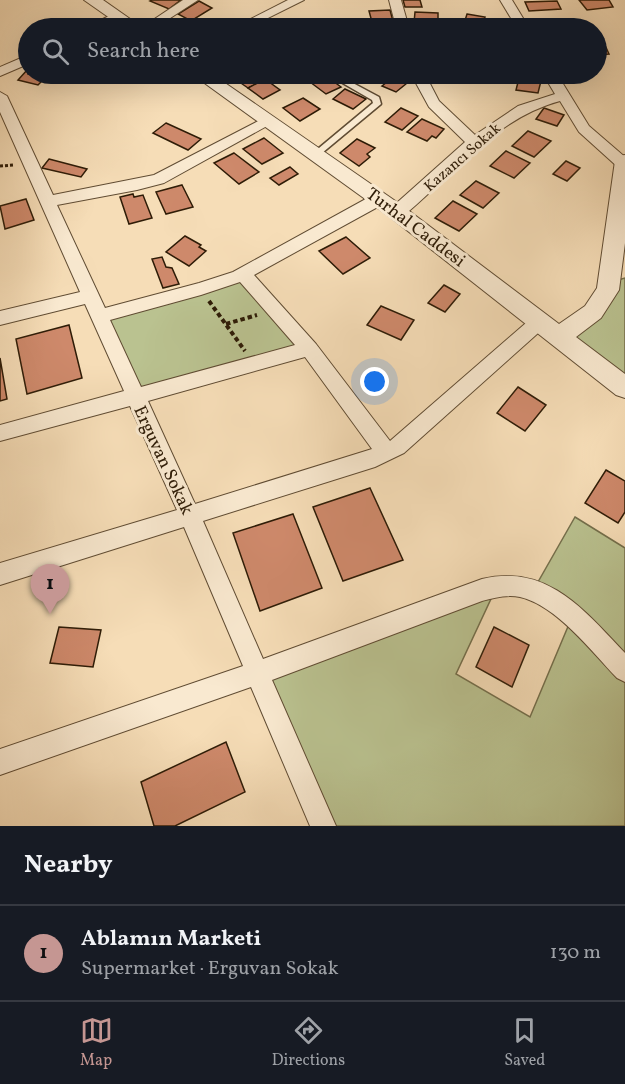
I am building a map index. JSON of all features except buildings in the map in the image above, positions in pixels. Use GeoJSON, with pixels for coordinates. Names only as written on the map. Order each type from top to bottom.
{"type":"FeatureCollection","features":[{"type":"Feature","properties":{"kind":"street"},"geometry":{"type":"LineString","coordinates":[[92,0],[120,18]]}},
{"type":"Feature","properties":{"kind":"street"},"geometry":{"type":"LineString","coordinates":[[163,18],[192,0]]}},
{"type":"Feature","properties":{"kind":"street"},"geometry":{"type":"LineString","coordinates":[[260,18],[298,0]]}},
{"type":"Feature","properties":{"kind":"street"},"geometry":{"type":"LineString","coordinates":[[395,0],[400,18]]}},
{"type":"Feature","properties":{"kind":"street"},"geometry":{"type":"LineString","coordinates":[[506,0],[517,18]]}},
{"type":"Feature","properties":{"kind":"street"},"geometry":{"type":"LineString","coordinates":[[113,18],[117,16]]}},
{"type":"Feature","properties":{"kind":"street"},"geometry":{"type":"LineString","coordinates":[[0,72],[18,64]]}},
{"type":"Feature","properties":{"kind":"street","name":"Turhal Caddesi"},"geometry":{"type":"LineString","coordinates":[[225,84],[269,121],[397,212],[625,388]]}},
{"type":"Feature","properties":{"kind":"street"},"geometry":{"type":"LineString","coordinates":[[421,84],[433,105],[475,143]]}},
{"type":"Feature","properties":{"kind":"street"},"geometry":{"type":"LineString","coordinates":[[556,84],[584,129],[625,163],[618,280],[599,306],[559,336]]}},
{"type":"Feature","properties":{"kind":"street","name":"Erguvan Sokak"},"geometry":{"type":"LineString","coordinates":[[0,96],[190,516],[323,826]]}},
{"type":"Feature","properties":{"kind":"street","name":"Kazancı Sokak"},"geometry":{"type":"LineString","coordinates":[[397,212],[415,199],[500,123],[523,109],[563,96]]}},
{"type":"Feature","properties":{"kind":"street"},"geometry":{"type":"LineString","coordinates":[[47,201],[159,179],[269,121]]}},
{"type":"Feature","properties":{"kind":"street"},"geometry":{"type":"LineString","coordinates":[[99,316],[201,289],[243,274],[379,199]]}},
{"type":"Feature","properties":{"kind":"street"},"geometry":{"type":"LineString","coordinates":[[243,274],[309,349],[386,452]]}},
{"type":"Feature","properties":{"kind":"street"},"geometry":{"type":"LineString","coordinates":[[0,318],[89,296]]}},
{"type":"Feature","properties":{"kind":"street"},"geometry":{"type":"LineString","coordinates":[[0,574],[343,469],[386,452],[414,434],[540,321]]}},
{"type":"Feature","properties":{"kind":"street"},"geometry":{"type":"LineString","coordinates":[[0,433],[309,349]]}},
{"type":"Feature","properties":{"kind":"street"},"geometry":{"type":"LineString","coordinates":[[0,762],[258,674],[482,590],[501,585],[519,585],[534,589],[551,600],[625,670]]}},
{"type":"Feature","properties":{"kind":"lane"},"geometry":{"type":"LineString","coordinates":[[316,155],[377,104],[376,99],[349,84]]}},
{"type":"Feature","properties":{"kind":"path"},"geometry":{"type":"LineString","coordinates":[[201,289],[254,364]]}},
{"type":"Feature","properties":{"kind":"path"},"geometry":{"type":"LineString","coordinates":[[226,324],[274,310]]}},
{"type":"Feature","properties":{"kind":"green space"},"geometry":{"type":"Polygon","coordinates":[[[243,274],[309,349],[135,396],[99,316],[243,274]]]}},
{"type":"Feature","properties":{"kind":"green space"},"geometry":{"type":"Polygon","coordinates":[[[625,278],[625,388],[559,336],[611,282],[625,278]]]}},
{"type":"Feature","properties":{"kind":"green space"},"geometry":{"type":"Polygon","coordinates":[[[575,517],[625,548],[625,826],[323,826],[258,673],[497,586],[456,674],[530,717],[572,617],[534,589],[575,517]]]}},
{"type":"Feature","properties":{"kind":"place","name":"Ablamın Marketi"},"geometry":{"type":"Point","coordinates":[50,614]}}]}
